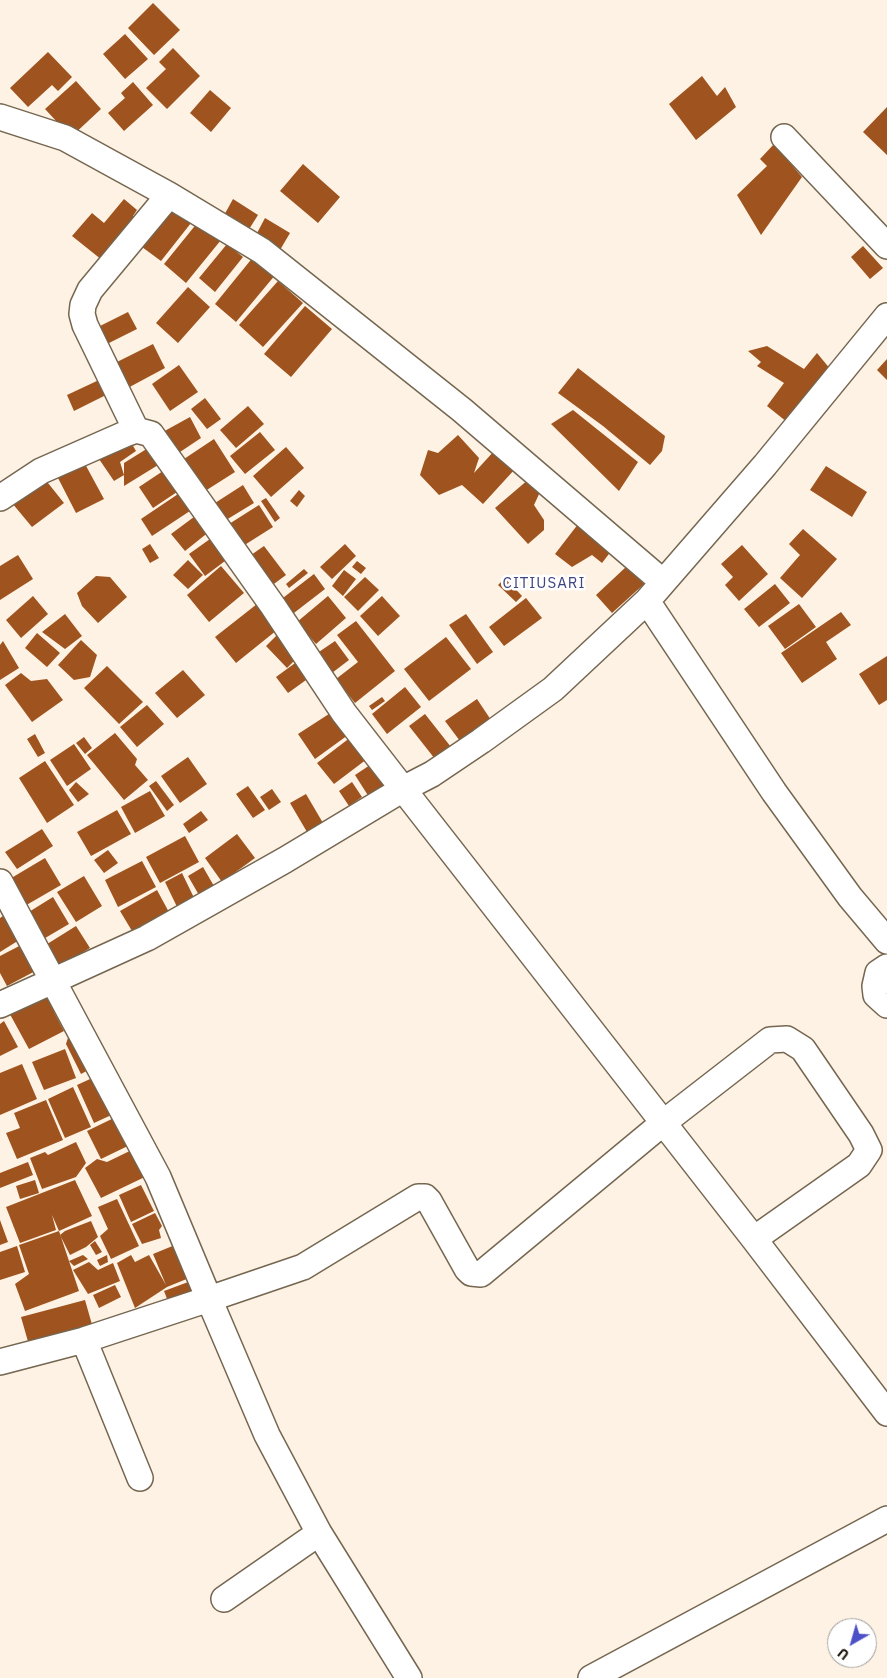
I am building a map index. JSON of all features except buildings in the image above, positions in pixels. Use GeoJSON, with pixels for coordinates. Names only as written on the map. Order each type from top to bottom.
{"type":"FeatureCollection","features":[{"type":"Feature","properties":{"kind":"street"},"geometry":{"type":"LineString","coordinates":[[0,117],[36,127],[65,138],[169,195],[262,251],[462,410],[663,582]]}},
{"type":"Feature","properties":{"kind":"street"},"geometry":{"type":"LineString","coordinates":[[784,137],[887,246]]}},
{"type":"Feature","properties":{"kind":"street"},"geometry":{"type":"LineString","coordinates":[[136,430],[85,325],[82,314],[83,305],[90,290],[169,195]]}},
{"type":"Feature","properties":{"kind":"street"},"geometry":{"type":"LineString","coordinates":[[0,1005],[147,938],[285,860],[403,789],[432,774],[553,689],[647,601],[765,465],[887,316]]}},
{"type":"Feature","properties":{"kind":"street"},"geometry":{"type":"LineString","coordinates":[[0,498],[41,471],[136,430],[151,434],[273,606],[344,713],[754,1239],[887,1413]]}},
{"type":"Feature","properties":{"kind":"street"},"geometry":{"type":"LineString","coordinates":[[647,601],[774,792],[850,897],[887,941]]}},
{"type":"Feature","properties":{"kind":"street"},"geometry":{"type":"LineString","coordinates":[[0,882],[158,1177],[267,1435],[319,1533],[409,1678]]}},
{"type":"Feature","properties":{"kind":"street"},"geometry":{"type":"LineString","coordinates":[[887,967],[878,973],[875,986],[876,995],[887,1005]]}},
{"type":"Feature","properties":{"kind":"street"},"geometry":{"type":"LineString","coordinates":[[0,1362],[84,1340],[303,1267],[418,1197],[424,1197],[429,1201],[467,1269],[471,1273],[481,1274],[663,1123],[770,1040],[787,1039],[803,1049],[861,1134],[869,1150],[859,1165],[754,1239]]}},
{"type":"Feature","properties":{"kind":"street"},"geometry":{"type":"LineString","coordinates":[[84,1340],[140,1478]]}},
{"type":"Feature","properties":{"kind":"street"},"geometry":{"type":"LineString","coordinates":[[591,1678],[887,1519]]}},
{"type":"Feature","properties":{"kind":"street"},"geometry":{"type":"LineString","coordinates":[[224,1599],[319,1533]]}},
{"type":"Feature","properties":{"kind":"district","name":"CITIUSARI"},"geometry":{"type":"Point","coordinates":[544,584]}}]}
